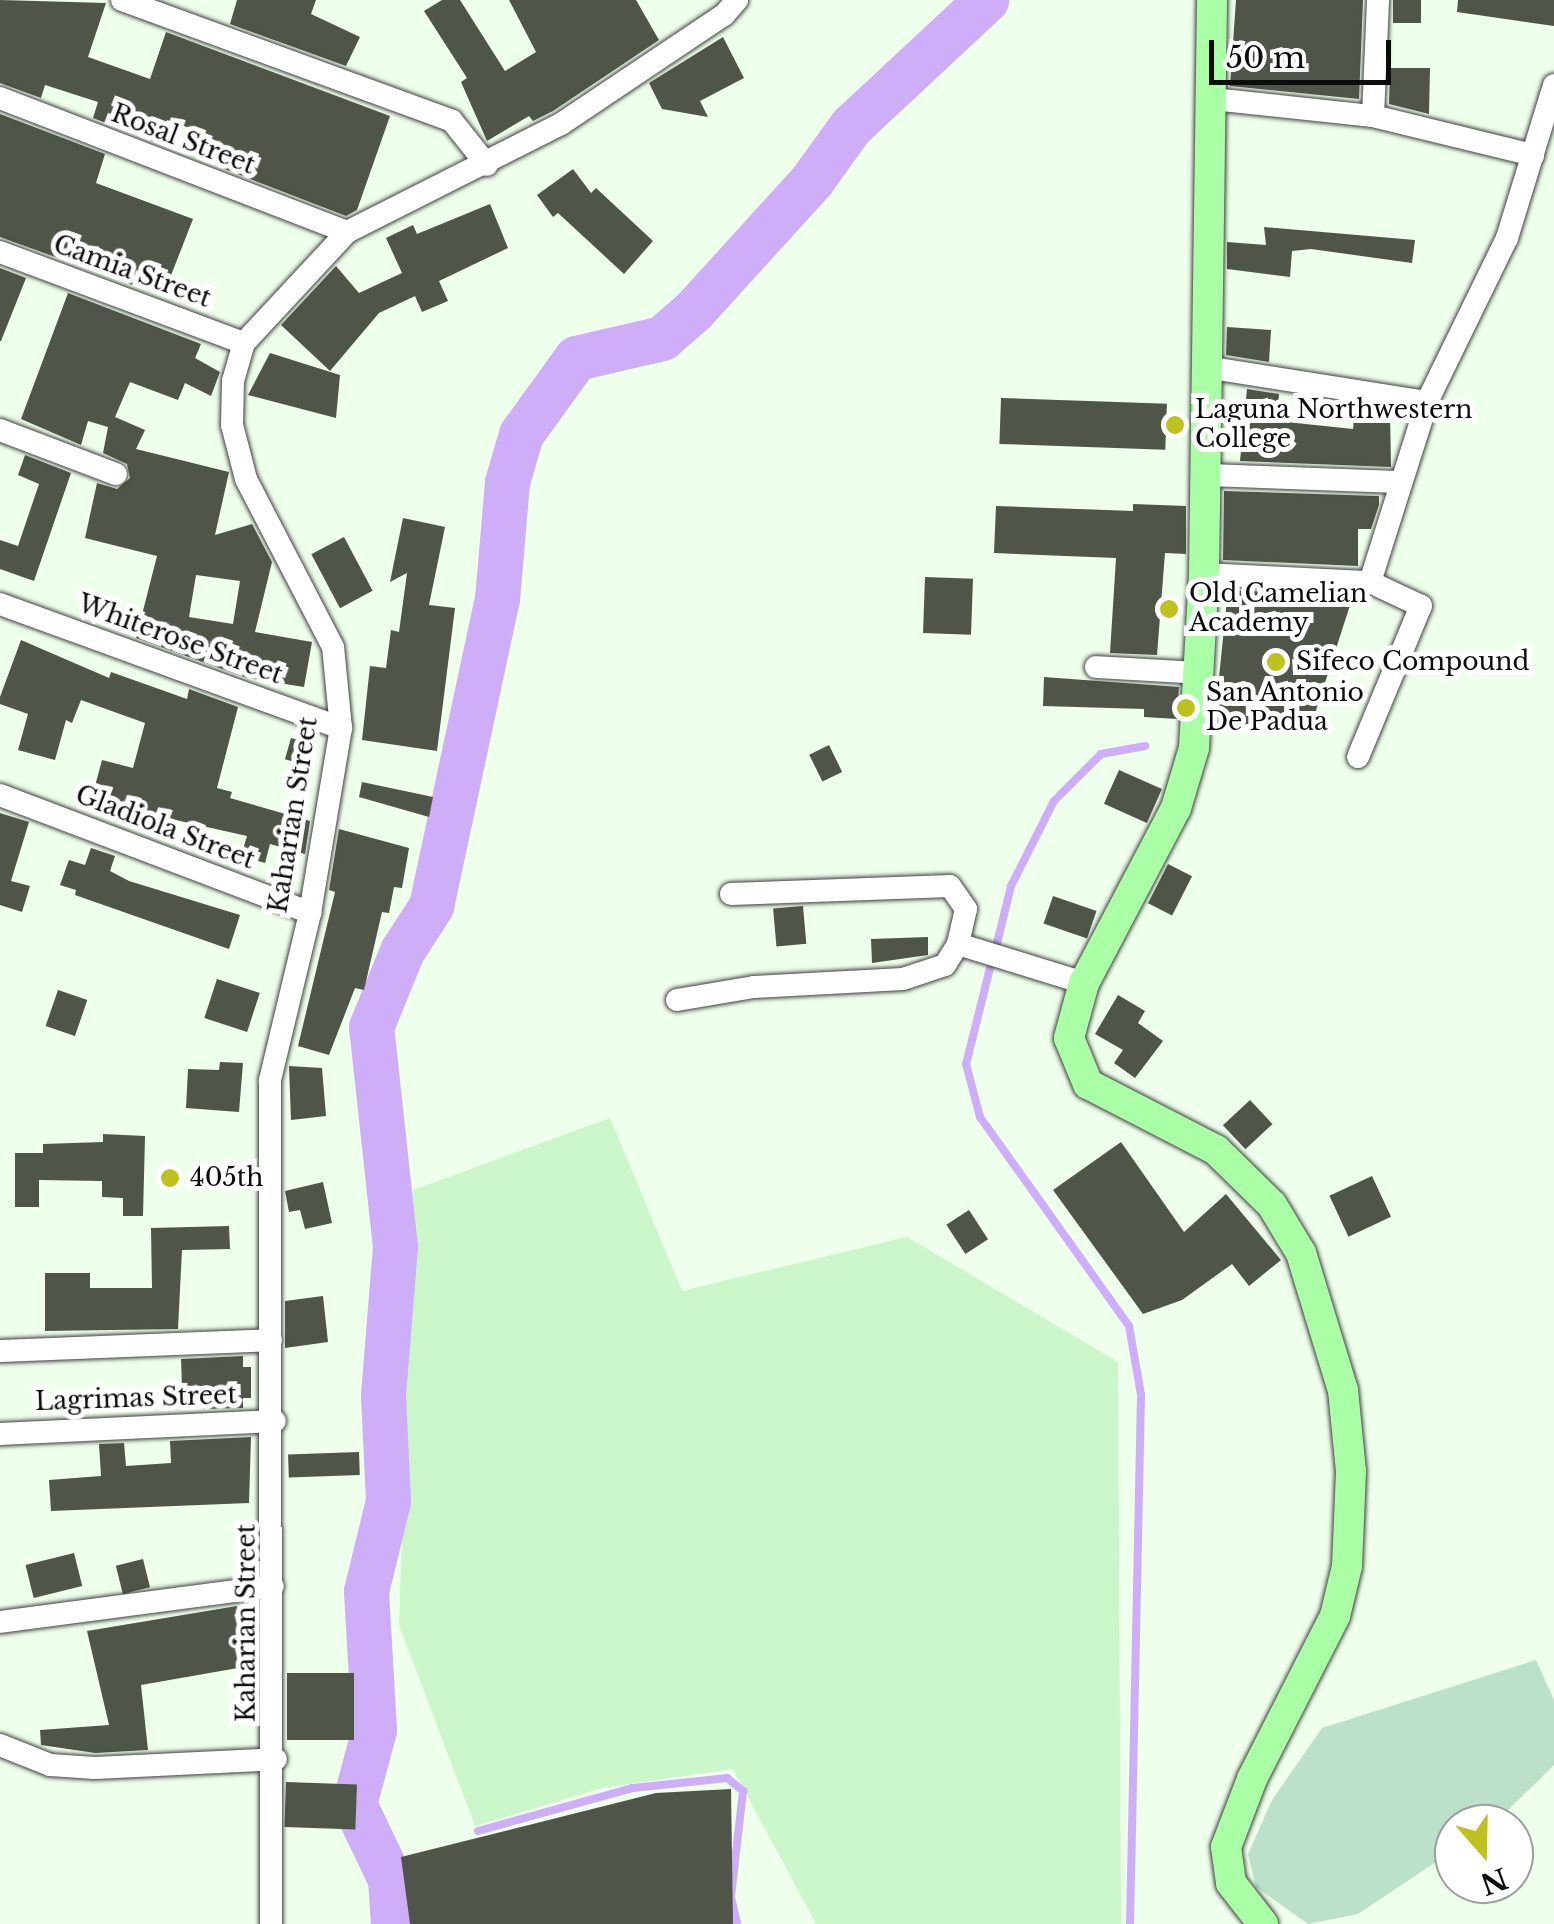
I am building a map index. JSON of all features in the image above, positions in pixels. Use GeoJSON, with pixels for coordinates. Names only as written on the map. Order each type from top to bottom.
{"type":"FeatureCollection","features":[{"type":"Feature","properties":{"kind":"main road"},"geometry":{"type":"LineString","coordinates":[[1212,0],[1204,574],[1194,748],[1176,808],[1084,982],[1069,1038],[1088,1084],[1216,1150],[1272,1205],[1301,1253],[1343,1390],[1352,1472],[1348,1566],[1336,1616],[1252,1779],[1226,1847],[1231,1883],[1263,1924]]}},
{"type":"Feature","properties":{"kind":"street"},"geometry":{"type":"LineString","coordinates":[[122,0],[452,120],[487,165]]}},
{"type":"Feature","properties":{"kind":"street","name":"Kaharian Street"},"geometry":{"type":"LineString","coordinates":[[271,1924],[276,1759],[270,1080],[310,912],[341,728],[333,647],[246,479],[232,426],[233,381],[244,343],[347,232],[487,165],[561,124],[724,15],[737,0]]}},
{"type":"Feature","properties":{"kind":"street"},"geometry":{"type":"LineString","coordinates":[[1372,116],[1378,0]]}},
{"type":"Feature","properties":{"kind":"street"},"geometry":{"type":"LineString","coordinates":[[1370,582],[1427,402],[1508,238],[1554,85]]}},
{"type":"Feature","properties":{"kind":"street","name":"Rosal Street"},"geometry":{"type":"LineString","coordinates":[[0,98],[347,232]]}},
{"type":"Feature","properties":{"kind":"street"},"geometry":{"type":"LineString","coordinates":[[1213,98],[1372,116],[1534,156]]}},
{"type":"Feature","properties":{"kind":"street","name":"Camia Street"},"geometry":{"type":"LineString","coordinates":[[0,252],[244,343]]}},
{"type":"Feature","properties":{"kind":"street"},"geometry":{"type":"LineString","coordinates":[[1206,367],[1427,402]]}},
{"type":"Feature","properties":{"kind":"street"},"geometry":{"type":"LineString","coordinates":[[0,430],[116,474]]}},
{"type":"Feature","properties":{"kind":"street"},"geometry":{"type":"LineString","coordinates":[[1206,474],[1400,482]]}},
{"type":"Feature","properties":{"kind":"street"},"geometry":{"type":"LineString","coordinates":[[1204,574],[1370,582],[1420,606],[1358,757]]}},
{"type":"Feature","properties":{"kind":"street","name":"Whiterose Street"},"geometry":{"type":"LineString","coordinates":[[0,604],[341,728]]}},
{"type":"Feature","properties":{"kind":"street"},"geometry":{"type":"LineString","coordinates":[[1096,666],[1200,673]]}},
{"type":"Feature","properties":{"kind":"street","name":"Gladiola Street"},"geometry":{"type":"LineString","coordinates":[[0,795],[310,912]]}},
{"type":"Feature","properties":{"kind":"street"},"geometry":{"type":"LineString","coordinates":[[677,1000],[754,987],[903,979],[945,965],[958,944],[966,909],[950,886],[731,894]]}},
{"type":"Feature","properties":{"kind":"street"},"geometry":{"type":"LineString","coordinates":[[958,944],[1084,982]]}},
{"type":"Feature","properties":{"kind":"street"},"geometry":{"type":"LineString","coordinates":[[0,1351],[271,1340]]}},
{"type":"Feature","properties":{"kind":"street","name":"Lagrimas Street"},"geometry":{"type":"LineString","coordinates":[[0,1434],[275,1422]]}},
{"type":"Feature","properties":{"kind":"street"},"geometry":{"type":"LineString","coordinates":[[0,1622],[273,1586]]}},
{"type":"Feature","properties":{"kind":"street"},"geometry":{"type":"LineString","coordinates":[[0,1744],[50,1764],[95,1768],[276,1759]]}},
{"type":"Feature","properties":{"kind":"green space"},"geometry":{"type":"Polygon","coordinates":[[[610,1118],[682,1291],[907,1237],[1118,1362],[1121,1924],[816,1924],[733,1769],[602,1788],[475,1826],[399,1625],[413,1190],[610,1118]]]}},
{"type":"Feature","properties":{"kind":"green space"},"geometry":{"type":"Polygon","coordinates":[[[1536,1660],[1554,1700],[1554,1765],[1514,1804],[1434,1804],[1434,1863],[1358,1914],[1308,1924],[1256,1887],[1248,1854],[1272,1800],[1322,1728],[1536,1660]]]}},
{"type":"Feature","properties":{"kind":"building"},"geometry":{"type":"Polygon","coordinates":[[[0,0],[106,3],[88,57],[150,79],[166,32],[390,116],[357,210],[346,216],[222,168],[227,152],[201,142],[204,133],[167,120],[158,143],[93,118],[98,102],[45,85],[41,98],[0,83],[0,0]]]}},
{"type":"Feature","properties":{"kind":"building"},"geometry":{"type":"Polygon","coordinates":[[[237,0],[316,0],[311,14],[360,37],[346,66],[230,24],[237,0]]]}},
{"type":"Feature","properties":{"kind":"building"},"geometry":{"type":"Polygon","coordinates":[[[442,0],[460,0],[505,71],[536,52],[509,0],[636,0],[659,40],[553,111],[533,121],[529,116],[487,141],[461,82],[467,78],[424,11],[442,0]]]}},
{"type":"Feature","properties":{"kind":"building"},"geometry":{"type":"Polygon","coordinates":[[[1236,0],[1363,0],[1359,99],[1230,86],[1236,0]]]}},
{"type":"Feature","properties":{"kind":"building"},"geometry":{"type":"Polygon","coordinates":[[[1393,0],[1421,0],[1421,23],[1393,23],[1393,0]]]}},
{"type":"Feature","properties":{"kind":"building"},"geometry":{"type":"Polygon","coordinates":[[[1458,0],[1554,0],[1554,26],[1457,12],[1458,0]]]}},
{"type":"Feature","properties":{"kind":"building"},"geometry":{"type":"Polygon","coordinates":[[[723,37],[744,78],[700,101],[708,117],[662,109],[649,83],[723,37]]]}},
{"type":"Feature","properties":{"kind":"building"},"geometry":{"type":"Polygon","coordinates":[[[1390,68],[1430,68],[1429,114],[1389,104],[1390,68]]]}},
{"type":"Feature","properties":{"kind":"building"},"geometry":{"type":"Polygon","coordinates":[[[0,114],[105,154],[96,183],[193,219],[168,283],[143,274],[138,287],[0,237],[0,114]]]}},
{"type":"Feature","properties":{"kind":"building"},"geometry":{"type":"Polygon","coordinates":[[[573,169],[591,193],[596,188],[653,241],[624,274],[558,213],[553,217],[537,195],[573,169]]]}},
{"type":"Feature","properties":{"kind":"building"},"geometry":{"type":"Polygon","coordinates":[[[490,204],[508,248],[439,281],[448,301],[422,312],[415,296],[379,313],[330,371],[281,325],[336,266],[359,293],[402,273],[386,238],[413,225],[417,234],[490,204]]]}},
{"type":"Feature","properties":{"kind":"building"},"geometry":{"type":"Polygon","coordinates":[[[1264,227],[1415,240],[1412,263],[1311,249],[1292,251],[1290,277],[1227,269],[1227,242],[1266,245],[1264,227]]]}},
{"type":"Feature","properties":{"kind":"building"},"geometry":{"type":"Polygon","coordinates":[[[0,268],[26,278],[1,341],[0,341],[0,268]]]}},
{"type":"Feature","properties":{"kind":"building"},"geometry":{"type":"Polygon","coordinates":[[[68,293],[201,344],[195,358],[220,372],[211,396],[185,383],[178,400],[130,382],[115,417],[145,430],[136,449],[229,472],[215,535],[252,524],[272,562],[255,632],[312,642],[304,687],[247,678],[136,638],[157,556],[85,538],[97,483],[117,489],[130,478],[127,464],[103,453],[108,427],[88,421],[81,445],[21,419],[68,293]],[[196,575],[189,617],[233,624],[240,581],[196,575]]]}},
{"type":"Feature","properties":{"kind":"building"},"geometry":{"type":"Polygon","coordinates":[[[1227,327],[1271,330],[1269,362],[1226,355],[1227,327]]]}},
{"type":"Feature","properties":{"kind":"building"},"geometry":{"type":"Polygon","coordinates":[[[270,353],[340,375],[336,418],[248,395],[270,353]]]}},
{"type":"Feature","properties":{"kind":"building"},"geometry":{"type":"Polygon","coordinates":[[[1247,389],[1279,394],[1277,421],[1353,429],[1355,406],[1390,411],[1391,467],[1240,461],[1247,389]]]}},
{"type":"Feature","properties":{"kind":"building"},"geometry":{"type":"Polygon","coordinates":[[[1001,398],[1167,404],[1165,450],[999,444],[1001,398]]]}},
{"type":"Feature","properties":{"kind":"building"},"geometry":{"type":"Polygon","coordinates":[[[25,455],[71,473],[34,581],[0,569],[0,540],[18,546],[39,484],[18,475],[25,455]]]}},
{"type":"Feature","properties":{"kind":"building"},"geometry":{"type":"Polygon","coordinates":[[[1224,491],[1379,496],[1379,505],[1371,529],[1358,529],[1358,566],[1223,560],[1224,491]]]}},
{"type":"Feature","properties":{"kind":"building"},"geometry":{"type":"Polygon","coordinates":[[[1133,504],[1186,506],[1186,554],[1165,553],[1157,655],[1110,653],[1116,558],[994,553],[996,506],[1133,511],[1133,504]]]}},
{"type":"Feature","properties":{"kind":"building"},"geometry":{"type":"Polygon","coordinates":[[[403,518],[445,527],[429,605],[455,608],[437,751],[362,740],[370,666],[386,668],[391,630],[399,632],[407,573],[390,582],[403,518]]]}},
{"type":"Feature","properties":{"kind":"building"},"geometry":{"type":"Polygon","coordinates":[[[344,537],[373,591],[340,608],[311,554],[344,537]]]}},
{"type":"Feature","properties":{"kind":"building"},"geometry":{"type":"Polygon","coordinates":[[[925,577],[973,579],[971,635],[923,633],[925,577]]]}},
{"type":"Feature","properties":{"kind":"building","name":"Sifeco Compound"},"geometry":{"type":"Polygon","coordinates":[[[1228,590],[1353,596],[1311,726],[1214,726],[1228,590]]]}},
{"type":"Feature","properties":{"kind":"building"},"geometry":{"type":"Polygon","coordinates":[[[21,640],[109,678],[111,672],[187,699],[189,689],[238,707],[217,788],[232,792],[230,798],[310,821],[305,854],[270,844],[265,863],[241,856],[247,836],[91,801],[102,760],[133,768],[145,723],[81,700],[72,723],[66,720],[55,760],[18,750],[28,714],[0,704],[0,697],[21,640]]]}},
{"type":"Feature","properties":{"kind":"building"},"geometry":{"type":"Polygon","coordinates":[[[1044,677],[1179,687],[1177,719],[1144,717],[1144,709],[1043,706],[1044,677]]]}},
{"type":"Feature","properties":{"kind":"building"},"geometry":{"type":"Polygon","coordinates":[[[291,738],[315,745],[309,766],[285,759],[291,738]]]}},
{"type":"Feature","properties":{"kind":"building"},"geometry":{"type":"Polygon","coordinates":[[[829,745],[842,772],[822,782],[809,755],[829,745]]]}},
{"type":"Feature","properties":{"kind":"building"},"geometry":{"type":"Polygon","coordinates":[[[1119,770],[1162,789],[1147,823],[1104,804],[1119,770]]]}},
{"type":"Feature","properties":{"kind":"building"},"geometry":{"type":"Polygon","coordinates":[[[362,782],[433,797],[429,817],[359,797],[362,782]]]}},
{"type":"Feature","properties":{"kind":"building"},"geometry":{"type":"Polygon","coordinates":[[[0,813],[29,822],[11,881],[30,886],[22,912],[0,905],[0,813]]]}},
{"type":"Feature","properties":{"kind":"building"},"geometry":{"type":"Polygon","coordinates":[[[339,829],[409,848],[402,888],[394,887],[389,913],[382,912],[364,990],[355,988],[329,1055],[298,1046],[335,892],[329,890],[339,829]]]}},
{"type":"Feature","properties":{"kind":"building"},"geometry":{"type":"Polygon","coordinates":[[[91,848],[115,856],[110,871],[129,881],[240,915],[229,949],[75,895],[76,890],[60,885],[69,860],[85,865],[91,848]]]}},
{"type":"Feature","properties":{"kind":"building"},"geometry":{"type":"Polygon","coordinates":[[[1168,864],[1192,876],[1172,915],[1148,903],[1168,864]]]}},
{"type":"Feature","properties":{"kind":"building"},"geometry":{"type":"Polygon","coordinates":[[[1053,896],[1096,911],[1087,938],[1044,923],[1053,896]]]}},
{"type":"Feature","properties":{"kind":"building"},"geometry":{"type":"Polygon","coordinates":[[[803,906],[806,944],[776,946],[773,909],[803,906]]]}},
{"type":"Feature","properties":{"kind":"building"},"geometry":{"type":"Polygon","coordinates":[[[928,937],[928,955],[872,963],[871,939],[928,937]]]}},
{"type":"Feature","properties":{"kind":"building"},"geometry":{"type":"Polygon","coordinates":[[[217,979],[260,993],[247,1032],[204,1018],[217,979]]]}},
{"type":"Feature","properties":{"kind":"building"},"geometry":{"type":"Polygon","coordinates":[[[58,990],[87,1000],[75,1036],[46,1026],[58,990]]]}},
{"type":"Feature","properties":{"kind":"building"},"geometry":{"type":"Polygon","coordinates":[[[1118,995],[1145,1011],[1138,1023],[1163,1041],[1135,1078],[1114,1063],[1123,1050],[1095,1034],[1118,995]]]}},
{"type":"Feature","properties":{"kind":"building"},"geometry":{"type":"Polygon","coordinates":[[[220,1062],[243,1063],[239,1112],[186,1108],[188,1069],[219,1070],[220,1062]]]}},
{"type":"Feature","properties":{"kind":"building"},"geometry":{"type":"Polygon","coordinates":[[[289,1066],[322,1068],[326,1116],[291,1120],[289,1066]]]}},
{"type":"Feature","properties":{"kind":"building"},"geometry":{"type":"Polygon","coordinates":[[[1250,1100],[1273,1124],[1245,1149],[1223,1125],[1250,1100]]]}},
{"type":"Feature","properties":{"kind":"building"},"geometry":{"type":"Polygon","coordinates":[[[103,1134],[145,1136],[143,1216],[123,1216],[123,1198],[102,1197],[102,1181],[39,1180],[39,1207],[15,1207],[15,1153],[43,1153],[43,1144],[103,1142],[103,1134]]]}},
{"type":"Feature","properties":{"kind":"building"},"geometry":{"type":"Polygon","coordinates":[[[1121,1142],[1184,1232],[1226,1194],[1281,1260],[1249,1286],[1232,1264],[1182,1300],[1143,1314],[1053,1190],[1121,1142]]]}},
{"type":"Feature","properties":{"kind":"building"},"geometry":{"type":"Polygon","coordinates":[[[1372,1176],[1391,1217],[1348,1237],[1329,1196],[1372,1176]]]}},
{"type":"Feature","properties":{"kind":"building"},"geometry":{"type":"Polygon","coordinates":[[[323,1182],[332,1223],[305,1229],[300,1210],[289,1212],[285,1191],[323,1182]]]}},
{"type":"Feature","properties":{"kind":"building"},"geometry":{"type":"Polygon","coordinates":[[[969,1210],[988,1239],[965,1254],[946,1225],[969,1210]]]}},
{"type":"Feature","properties":{"kind":"building"},"geometry":{"type":"Polygon","coordinates":[[[229,1226],[230,1249],[182,1250],[178,1329],[45,1331],[45,1273],[90,1273],[90,1288],[152,1288],[151,1228],[229,1226]]]}},
{"type":"Feature","properties":{"kind":"building"},"geometry":{"type":"Polygon","coordinates":[[[323,1296],[328,1342],[285,1348],[285,1301],[323,1296]]]}},
{"type":"Feature","properties":{"kind":"building"},"geometry":{"type":"Polygon","coordinates":[[[243,1356],[243,1367],[251,1367],[251,1398],[243,1398],[243,1408],[203,1409],[204,1386],[182,1387],[181,1359],[243,1356]]]}},
{"type":"Feature","properties":{"kind":"building"},"geometry":{"type":"Polygon","coordinates":[[[251,1437],[249,1503],[51,1511],[49,1480],[101,1476],[99,1444],[124,1443],[126,1466],[171,1463],[170,1441],[251,1437]]]}},
{"type":"Feature","properties":{"kind":"building"},"geometry":{"type":"Polygon","coordinates":[[[359,1452],[360,1475],[289,1477],[288,1454],[359,1452]]]}},
{"type":"Feature","properties":{"kind":"building"},"geometry":{"type":"Polygon","coordinates":[[[74,1553],[82,1586],[34,1598],[25,1565],[74,1553]]]}},
{"type":"Feature","properties":{"kind":"building"},"geometry":{"type":"Polygon","coordinates":[[[143,1559],[150,1587],[123,1594],[116,1566],[143,1559]]]}},
{"type":"Feature","properties":{"kind":"building"},"geometry":{"type":"Polygon","coordinates":[[[237,1606],[240,1630],[250,1628],[255,1665],[141,1685],[148,1750],[95,1753],[41,1745],[40,1730],[109,1725],[87,1631],[237,1606]]]}},
{"type":"Feature","properties":{"kind":"building"},"geometry":{"type":"Polygon","coordinates":[[[287,1673],[354,1673],[354,1740],[287,1740],[287,1673]]]}},
{"type":"Feature","properties":{"kind":"building"},"geometry":{"type":"Polygon","coordinates":[[[286,1782],[357,1784],[355,1829],[284,1827],[286,1782]]]}},
{"type":"Feature","properties":{"kind":"building"},"geometry":{"type":"Polygon","coordinates":[[[731,1789],[733,1924],[410,1924],[401,1857],[656,1793],[731,1789]]]}},
{"type":"Feature","properties":{"kind":"waterway"},"geometry":{"type":"LineString","coordinates":[[393,1924],[390,1879],[354,1804],[374,1730],[366,1591],[388,1501],[383,1395],[395,1247],[371,1027],[402,951],[431,906],[497,599],[507,482],[521,434],[576,358],[662,338],[693,311],[812,180],[851,126],[986,0]]}},
{"type":"Feature","properties":{"kind":"waterway"},"geometry":{"type":"LineString","coordinates":[[997,943],[1011,886],[1054,801],[1101,754],[1145,746]]}},
{"type":"Feature","properties":{"kind":"waterway"},"geometry":{"type":"LineString","coordinates":[[992,960],[966,1064],[980,1117],[1129,1326],[1141,1395],[1130,1924]]}},
{"type":"Feature","properties":{"kind":"waterway"},"geometry":{"type":"LineString","coordinates":[[478,1831],[633,1788],[727,1778],[743,1791],[731,1897],[737,1924]]}},
{"type":"Feature","properties":{"kind":"place","name":"Laguna Northwestern College"},"geometry":{"type":"Point","coordinates":[1175,425]}},
{"type":"Feature","properties":{"kind":"place","name":"Old Camelian Academy"},"geometry":{"type":"Point","coordinates":[1169,609]}},
{"type":"Feature","properties":{"kind":"place","name":"Sifeco Compound"},"geometry":{"type":"Point","coordinates":[1276,662]}},
{"type":"Feature","properties":{"kind":"place","name":"San Antonio De Padua"},"geometry":{"type":"Point","coordinates":[1186,708]}},
{"type":"Feature","properties":{"kind":"place","name":"405th"},"geometry":{"type":"Point","coordinates":[170,1178]}}]}
